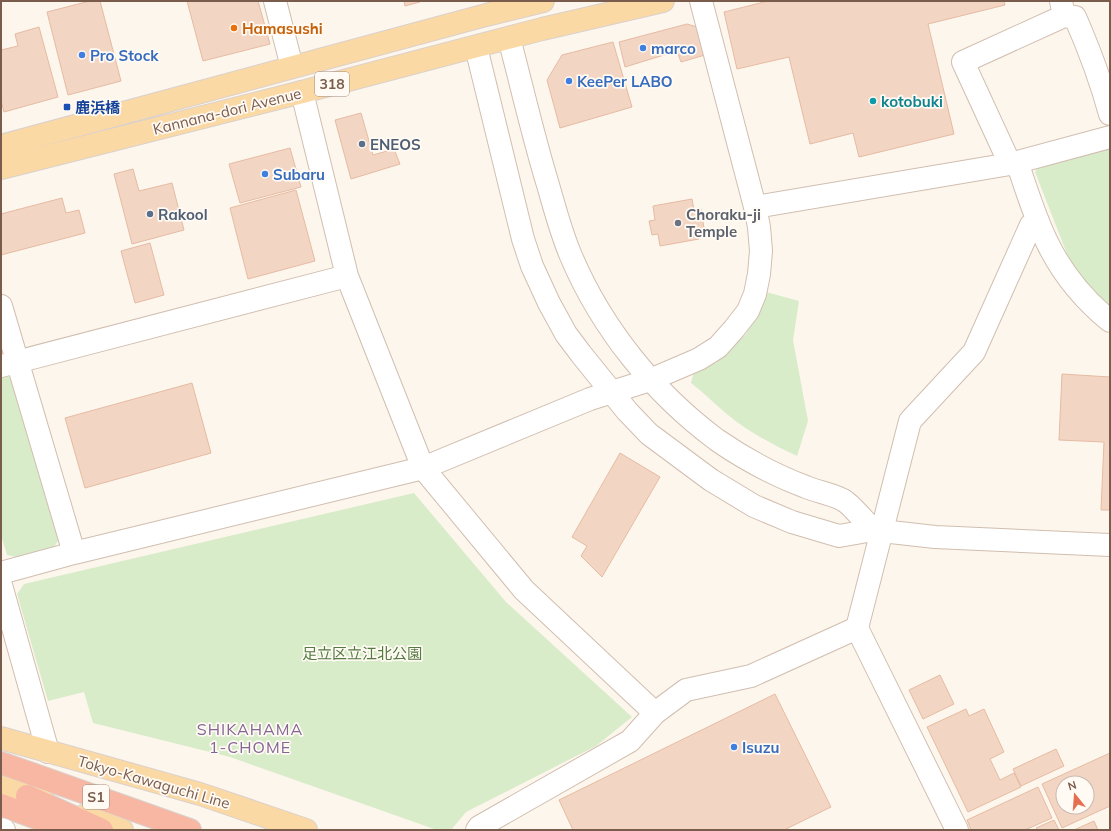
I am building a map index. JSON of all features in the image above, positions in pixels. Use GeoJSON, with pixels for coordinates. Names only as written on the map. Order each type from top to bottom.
{"type":"FeatureCollection","features":[{"type":"Feature","properties":{"kind":"highway","name":"S1"},"geometry":{"type":"LineString","coordinates":[[1,763],[190,830]]}},
{"type":"Feature","properties":{"kind":"highway","name":"S1"},"geometry":{"type":"LineString","coordinates":[[27,796],[102,830]]}},
{"type":"Feature","properties":{"kind":"highway"},"geometry":{"type":"LineString","coordinates":[[1,805],[70,830]]}},
{"type":"Feature","properties":{"kind":"main road","name":"Kannana-dori Avenue"},"geometry":{"type":"LineString","coordinates":[[1,146],[292,68],[484,8],[543,1]]}},
{"type":"Feature","properties":{"kind":"main road","name":"Kannana-dori Avenue"},"geometry":{"type":"LineString","coordinates":[[1,168],[302,92],[476,46],[663,1]]}},
{"type":"Feature","properties":{"kind":"main road"},"geometry":{"type":"LineString","coordinates":[[484,8],[509,38]]}},
{"type":"Feature","properties":{"kind":"main road"},"geometry":{"type":"LineString","coordinates":[[476,46],[484,8]]}},
{"type":"Feature","properties":{"kind":"main road","name":"Tokyo-Kawaguchi Line"},"geometry":{"type":"LineString","coordinates":[[1,738],[200,794],[306,830]]}},
{"type":"Feature","properties":{"kind":"main road"},"geometry":{"type":"LineString","coordinates":[[1,787],[122,830]]}},
{"type":"Feature","properties":{"kind":"street"},"geometry":{"type":"LineString","coordinates":[[275,1],[292,68]]}},
{"type":"Feature","properties":{"kind":"street"},"geometry":{"type":"LineString","coordinates":[[1,573],[74,553],[423,468],[590,399],[650,380],[699,358],[718,347],[748,311],[755,294],[761,251],[759,227],[755,207],[701,1]]}},
{"type":"Feature","properties":{"kind":"street"},"geometry":{"type":"LineString","coordinates":[[1110,114],[1103,86],[1083,35],[1075,17],[1063,8],[963,62],[1014,163],[1046,240],[1066,274],[1078,290],[1092,306],[1110,321]]}},
{"type":"Feature","properties":{"kind":"street"},"geometry":{"type":"LineString","coordinates":[[509,38],[537,149],[558,223],[571,257],[586,287],[605,320],[629,355],[650,380],[676,406],[738,454],[774,474],[808,488],[844,500],[877,530]]}},
{"type":"Feature","properties":{"kind":"street"},"geometry":{"type":"LineString","coordinates":[[476,46],[523,239],[532,266],[549,303],[566,334],[611,392],[649,434],[710,480],[754,506],[792,522],[839,536],[877,530],[935,537],[1110,545]]}},
{"type":"Feature","properties":{"kind":"street"},"geometry":{"type":"LineString","coordinates":[[302,92],[347,276],[423,468],[524,590],[655,712]]}},
{"type":"Feature","properties":{"kind":"street"},"geometry":{"type":"LineString","coordinates":[[755,207],[1014,163],[1110,137]]}},
{"type":"Feature","properties":{"kind":"street"},"geometry":{"type":"LineString","coordinates":[[957,830],[857,628],[877,530],[910,421],[974,352],[1030,225],[1038,221]]}},
{"type":"Feature","properties":{"kind":"street"},"geometry":{"type":"LineString","coordinates":[[9,364],[347,276]]}},
{"type":"Feature","properties":{"kind":"street"},"geometry":{"type":"LineString","coordinates":[[1,306],[9,364],[74,553]]}},
{"type":"Feature","properties":{"kind":"street"},"geometry":{"type":"LineString","coordinates":[[1,585],[48,752]]}},
{"type":"Feature","properties":{"kind":"street"},"geometry":{"type":"LineString","coordinates":[[477,830],[478,827],[630,741],[655,712],[686,690],[751,676],[857,628]]}},
{"type":"Feature","properties":{"kind":"path"},"geometry":{"type":"LineString","coordinates":[[702,218],[755,207]]}},
{"type":"Feature","properties":{"kind":"green space"},"geometry":{"type":"Polygon","coordinates":[[[1110,149],[1110,308],[1091,290],[1069,259],[1035,172],[1038,167],[1110,149]]]}},
{"type":"Feature","properties":{"kind":"green space"},"geometry":{"type":"Polygon","coordinates":[[[766,292],[799,301],[793,340],[808,421],[797,456],[770,443],[744,427],[691,383],[694,371],[704,369],[717,362],[746,334],[756,318],[766,292]]]}},
{"type":"Feature","properties":{"kind":"green space"},"geometry":{"type":"Polygon","coordinates":[[[7,375],[13,380],[60,538],[54,547],[16,557],[7,555],[1,535],[1,377],[7,375]]]}},
{"type":"Feature","properties":{"kind":"green space","name":"足立区立江北公園"},"geometry":{"type":"Polygon","coordinates":[[[414,493],[506,602],[632,717],[596,746],[466,812],[451,830],[437,830],[230,757],[93,723],[84,692],[48,701],[17,594],[24,584],[414,493]]]}},
{"type":"Feature","properties":{"kind":"building"},"geometry":{"type":"Polygon","coordinates":[[[90,1],[100,1],[121,81],[68,95],[47,12],[90,1]]]}},
{"type":"Feature","properties":{"kind":"building"},"geometry":{"type":"Polygon","coordinates":[[[187,1],[258,1],[270,44],[203,61],[187,1]]]}},
{"type":"Feature","properties":{"kind":"building"},"geometry":{"type":"Polygon","coordinates":[[[404,1],[420,1],[420,2],[405,6],[404,1]]]}},
{"type":"Feature","properties":{"kind":"building","name":"kotobuki"},"geometry":{"type":"Polygon","coordinates":[[[768,1],[1004,1],[1005,5],[928,24],[954,134],[859,157],[853,133],[810,144],[789,57],[737,69],[724,12],[768,1]]]}},
{"type":"Feature","properties":{"kind":"building"},"geometry":{"type":"Polygon","coordinates":[[[687,24],[697,27],[705,55],[681,62],[677,51],[625,67],[619,42],[687,24]]]}},
{"type":"Feature","properties":{"kind":"building"},"geometry":{"type":"Polygon","coordinates":[[[39,27],[58,97],[4,112],[1,101],[1,50],[18,46],[15,34],[39,27]]]}},
{"type":"Feature","properties":{"kind":"building"},"geometry":{"type":"Polygon","coordinates":[[[613,42],[632,107],[560,128],[547,80],[562,55],[613,42]]]}},
{"type":"Feature","properties":{"kind":"building"},"geometry":{"type":"Polygon","coordinates":[[[361,113],[373,155],[394,149],[400,164],[351,179],[335,120],[361,113]]]}},
{"type":"Feature","properties":{"kind":"building"},"geometry":{"type":"Polygon","coordinates":[[[290,148],[301,187],[240,203],[229,164],[290,148]]]}},
{"type":"Feature","properties":{"kind":"building"},"geometry":{"type":"Polygon","coordinates":[[[133,169],[139,191],[172,183],[184,230],[132,244],[114,174],[133,169]]]}},
{"type":"Feature","properties":{"kind":"building"},"geometry":{"type":"Polygon","coordinates":[[[296,190],[315,261],[248,279],[230,208],[296,190]]]}},
{"type":"Feature","properties":{"kind":"building"},"geometry":{"type":"Polygon","coordinates":[[[62,198],[66,213],[79,210],[85,233],[1,255],[1,214],[62,198]]]}},
{"type":"Feature","properties":{"kind":"building"},"geometry":{"type":"Polygon","coordinates":[[[692,199],[694,210],[701,209],[704,228],[697,229],[699,239],[660,246],[658,234],[652,235],[649,221],[655,220],[653,206],[692,199]]]}},
{"type":"Feature","properties":{"kind":"building"},"geometry":{"type":"Polygon","coordinates":[[[150,243],[164,295],[135,303],[121,251],[150,243]]]}},
{"type":"Feature","properties":{"kind":"building"},"geometry":{"type":"Polygon","coordinates":[[[1062,374],[1110,377],[1110,510],[1101,510],[1104,442],[1059,440],[1062,374]]]}},
{"type":"Feature","properties":{"kind":"building"},"geometry":{"type":"Polygon","coordinates":[[[192,383],[211,453],[85,488],[65,418],[192,383]]]}},
{"type":"Feature","properties":{"kind":"building"},"geometry":{"type":"Polygon","coordinates":[[[620,453],[660,477],[602,577],[581,556],[587,546],[572,537],[620,453]]]}},
{"type":"Feature","properties":{"kind":"building"},"geometry":{"type":"Polygon","coordinates":[[[940,675],[954,704],[923,719],[909,690],[940,675]]]}},
{"type":"Feature","properties":{"kind":"building","name":"Isuzu"},"geometry":{"type":"Polygon","coordinates":[[[775,694],[831,807],[784,830],[573,830],[559,800],[775,694]]]}},
{"type":"Feature","properties":{"kind":"building"},"geometry":{"type":"Polygon","coordinates":[[[966,709],[969,716],[984,709],[1004,752],[990,759],[1000,780],[1014,773],[1021,787],[968,812],[927,727],[966,709]]]}},
{"type":"Feature","properties":{"kind":"building"},"geometry":{"type":"Polygon","coordinates":[[[1056,749],[1064,766],[1021,786],[1013,769],[1056,749]]]}},
{"type":"Feature","properties":{"kind":"building"},"geometry":{"type":"Polygon","coordinates":[[[1110,753],[1110,806],[1095,813],[1095,775],[1062,775],[1110,753]]]}},
{"type":"Feature","properties":{"kind":"building"},"geometry":{"type":"Polygon","coordinates":[[[1055,778],[1055,813],[1042,784],[1055,778]]]}},
{"type":"Feature","properties":{"kind":"building"},"geometry":{"type":"Polygon","coordinates":[[[1038,787],[1052,818],[1025,830],[971,830],[967,820],[1038,787]]]}},
{"type":"Feature","properties":{"kind":"building"},"geometry":{"type":"Polygon","coordinates":[[[1056,815],[1090,815],[1062,828],[1056,815]]]}},
{"type":"Feature","properties":{"kind":"building"},"geometry":{"type":"Polygon","coordinates":[[[1054,820],[1059,830],[1038,830],[1036,828],[1054,820]]]}},
{"type":"Feature","properties":{"kind":"building"},"geometry":{"type":"Polygon","coordinates":[[[1094,821],[1098,830],[1074,830],[1094,821]]]}},
{"type":"Feature","properties":{"kind":"place","name":"Hamasushi"},"geometry":{"type":"Point","coordinates":[234,28]}},
{"type":"Feature","properties":{"kind":"place","name":"marco"},"geometry":{"type":"Point","coordinates":[643,48]}},
{"type":"Feature","properties":{"kind":"place","name":"Pro Stock"},"geometry":{"type":"Point","coordinates":[82,55]}},
{"type":"Feature","properties":{"kind":"place","name":"KeePer LABO"},"geometry":{"type":"Point","coordinates":[569,81]}},
{"type":"Feature","properties":{"kind":"place","name":"kotobuki"},"geometry":{"type":"Point","coordinates":[873,101]}},
{"type":"Feature","properties":{"kind":"place","name":"鹿浜橋"},"geometry":{"type":"Point","coordinates":[67,107]}},
{"type":"Feature","properties":{"kind":"place","name":"ENEOS"},"geometry":{"type":"Point","coordinates":[362,144]}},
{"type":"Feature","properties":{"kind":"place","name":"Subaru"},"geometry":{"type":"Point","coordinates":[265,174]}},
{"type":"Feature","properties":{"kind":"place","name":"Rakool"},"geometry":{"type":"Point","coordinates":[150,214]}},
{"type":"Feature","properties":{"kind":"place","name":"Choraku-ji Temple"},"geometry":{"type":"Point","coordinates":[678,223]}},
{"type":"Feature","properties":{"kind":"place","name":"Isuzu"},"geometry":{"type":"Point","coordinates":[734,747]}},
{"type":"Feature","properties":{"kind":"district","name":"SHIKAHAMA 1-CHOME"},"geometry":{"type":"Point","coordinates":[250,738]}}]}
